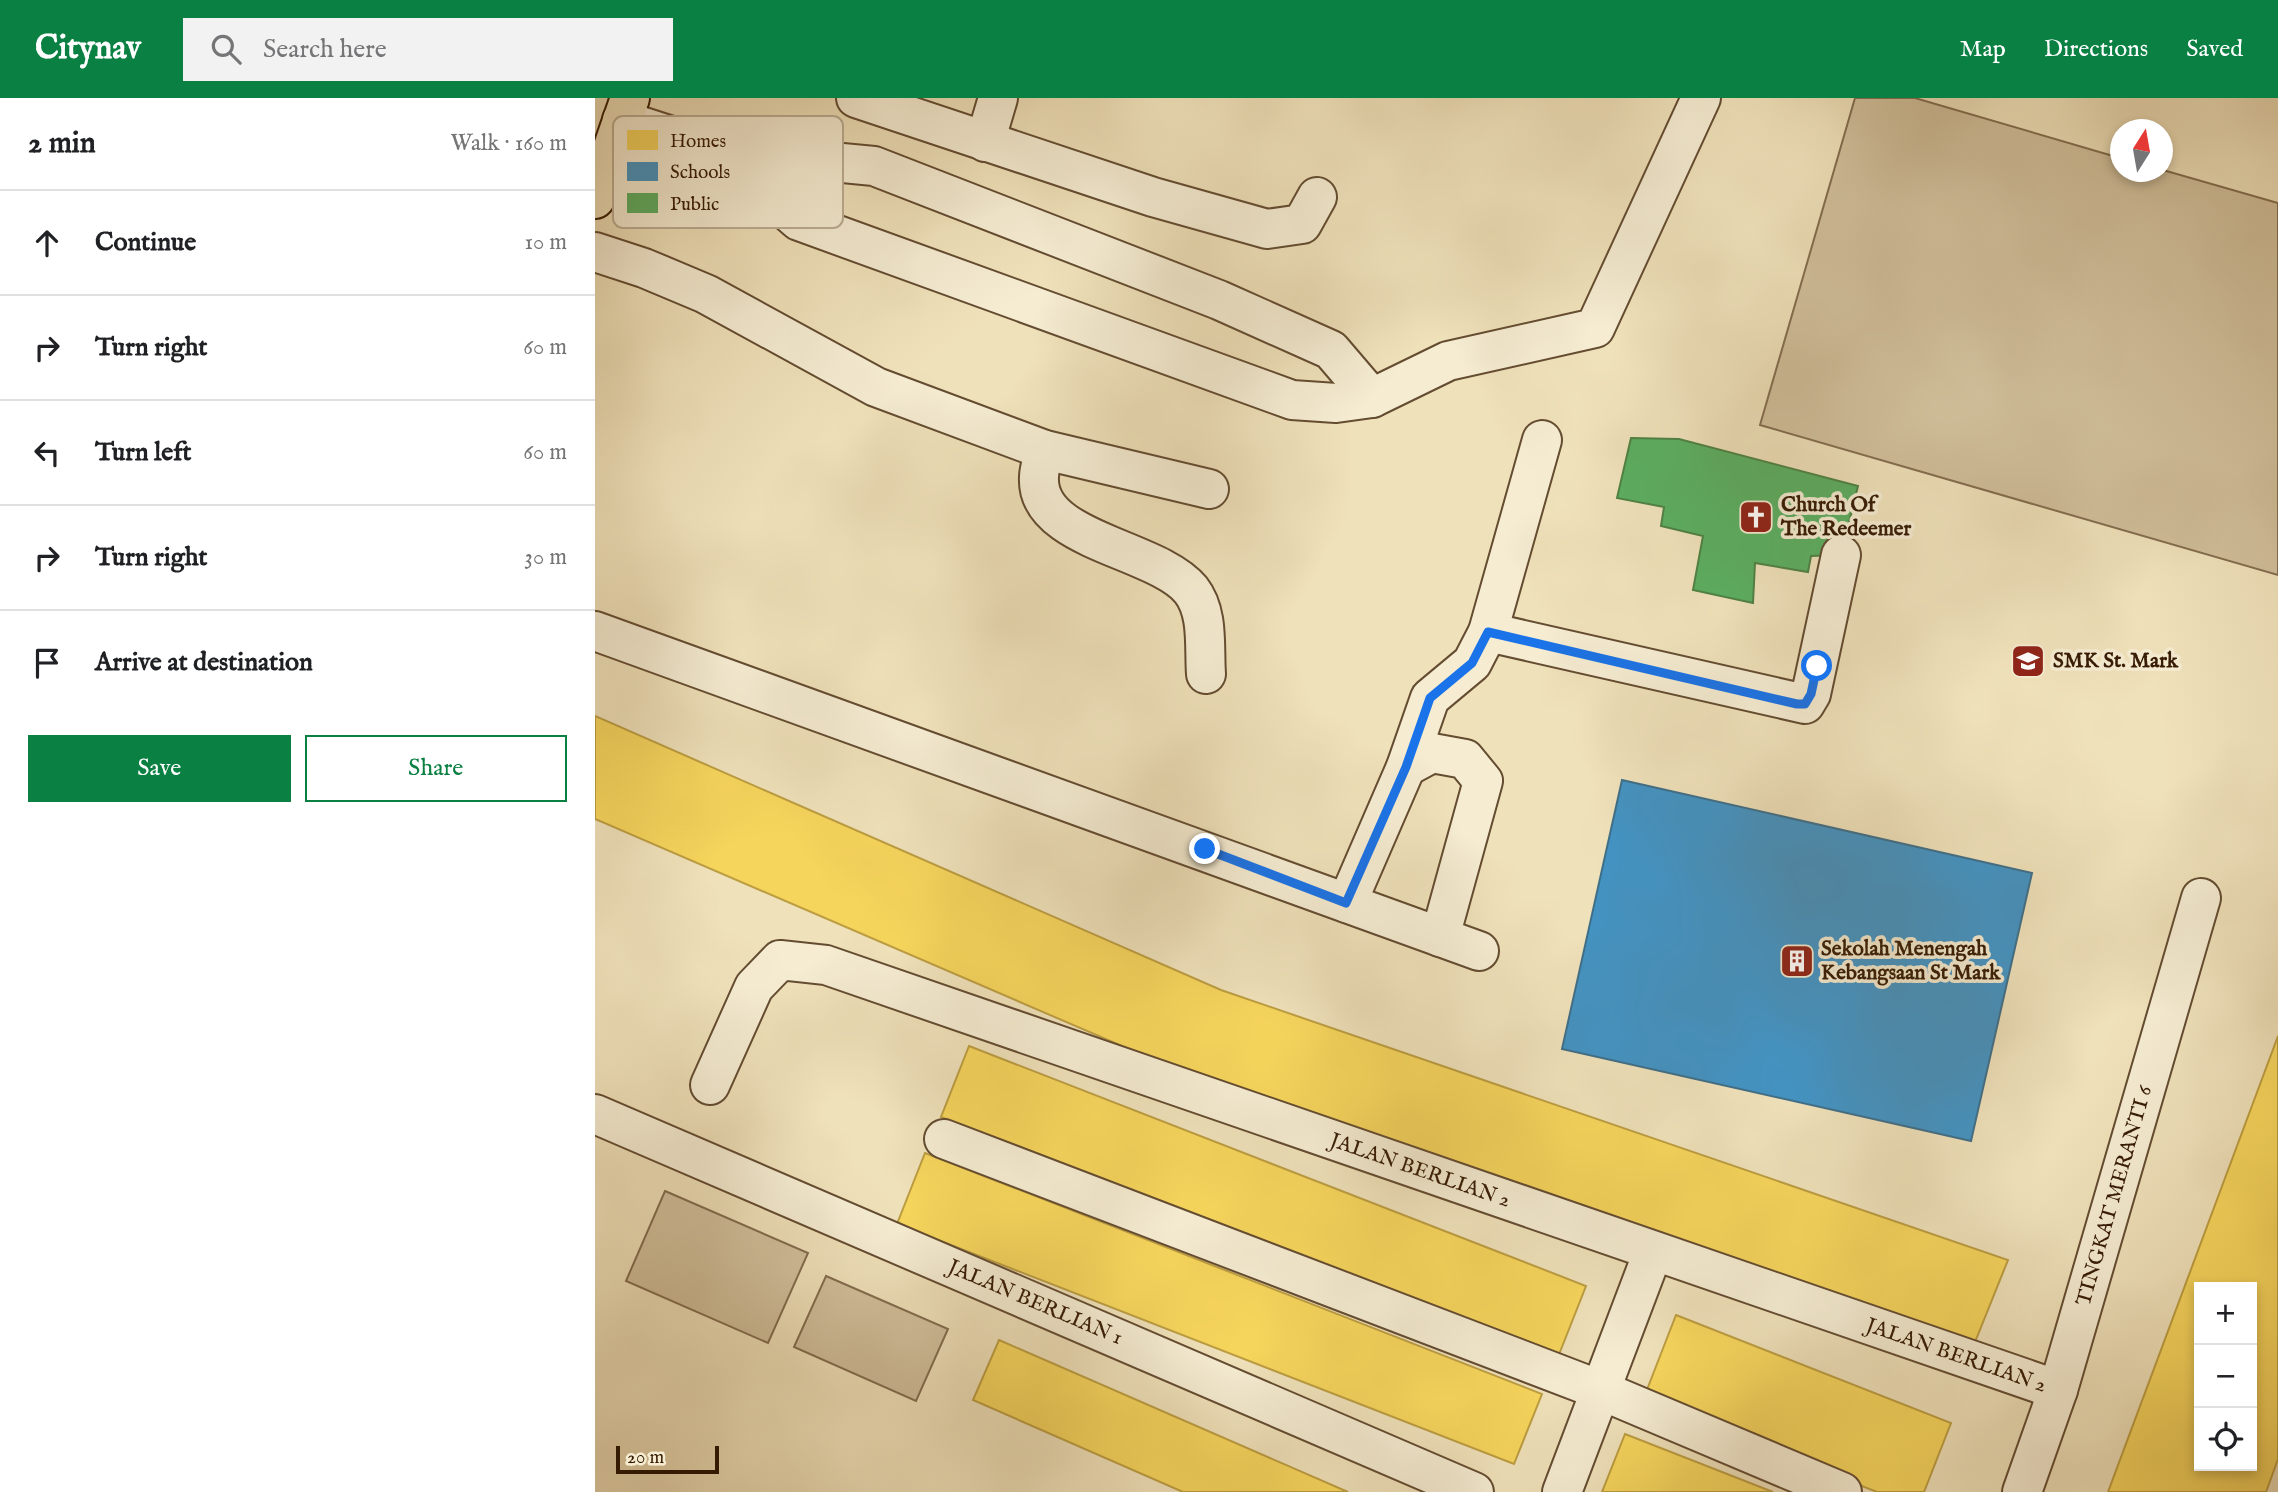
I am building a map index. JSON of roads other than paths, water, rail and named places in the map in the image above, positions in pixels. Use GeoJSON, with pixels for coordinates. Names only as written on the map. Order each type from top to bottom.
{"type":"FeatureCollection","features":[{"type":"Feature","properties":{"kind":"main road"},"geometry":{"type":"LineString","coordinates":[[595,199],[613,147]]}},
{"type":"Feature","properties":{"kind":"street"},"geometry":{"type":"LineString","coordinates":[[856,98],[1153,197],[1267,229],[1302,224],[1317,197]]}},
{"type":"Feature","properties":{"kind":"street"},"geometry":{"type":"LineString","coordinates":[[985,142],[998,98]]}},
{"type":"Feature","properties":{"kind":"street"},"geometry":{"type":"LineString","coordinates":[[818,228],[1293,400],[1336,403],[1372,398],[1448,360],[1595,328],[1700,98]]}},
{"type":"Feature","properties":{"kind":"street"},"geometry":{"type":"LineString","coordinates":[[843,163],[874,166],[1219,300],[1331,350],[1372,398]]}},
{"type":"Feature","properties":{"kind":"street"},"geometry":{"type":"LineString","coordinates":[[595,252],[644,268],[706,294],[876,387],[1045,450],[1209,489]]}},
{"type":"Feature","properties":{"kind":"street"},"geometry":{"type":"LineString","coordinates":[[1346,903],[1406,767],[1430,698],[1472,663],[1488,632],[1542,440]]}},
{"type":"Feature","properties":{"kind":"street"},"geometry":{"type":"LineString","coordinates":[[1045,450],[1039,478],[1046,504],[1068,527],[1167,569],[1191,591],[1203,613],[1206,674]]}},
{"type":"Feature","properties":{"kind":"street"},"geometry":{"type":"LineString","coordinates":[[1488,632],[1805,704],[1811,694],[1841,555]]}},
{"type":"Feature","properties":{"kind":"street"},"geometry":{"type":"LineString","coordinates":[[595,631],[1479,951]]}},
{"type":"Feature","properties":{"kind":"street"},"geometry":{"type":"LineString","coordinates":[[1406,767],[1431,753],[1465,759],[1483,781],[1440,937]]}},
{"type":"Feature","properties":{"kind":"street","name":"TINGKAT MERANTI 6"},"geometry":{"type":"LineString","coordinates":[[2022,1492],[2058,1390],[2201,898]]}},
{"type":"Feature","properties":{"kind":"street","name":"JALAN BERLIAN 2"},"geometry":{"type":"LineString","coordinates":[[710,1085],[754,987],[780,960],[825,965],[2058,1390]]}},
{"type":"Feature","properties":{"kind":"street","name":"JALAN BERLIAN 1"},"geometry":{"type":"LineString","coordinates":[[595,1114],[1474,1492]]}},
{"type":"Feature","properties":{"kind":"street"},"geometry":{"type":"LineString","coordinates":[[944,1139],[1600,1390],[1842,1492]]}},
{"type":"Feature","properties":{"kind":"street"},"geometry":{"type":"LineString","coordinates":[[1562,1492],[1653,1252]]}},
{"type":"Feature","properties":{"kind":"place","name":"Church Of The Redeemer"},"geometry":{"type":"Point","coordinates":[1756,517]}},
{"type":"Feature","properties":{"kind":"place","name":"SMK St. Mark"},"geometry":{"type":"Point","coordinates":[2028,661]}},
{"type":"Feature","properties":{"kind":"place","name":"Sekolah Menengah Kebangsaan St Mark"},"geometry":{"type":"Point","coordinates":[1797,961]}}]}
